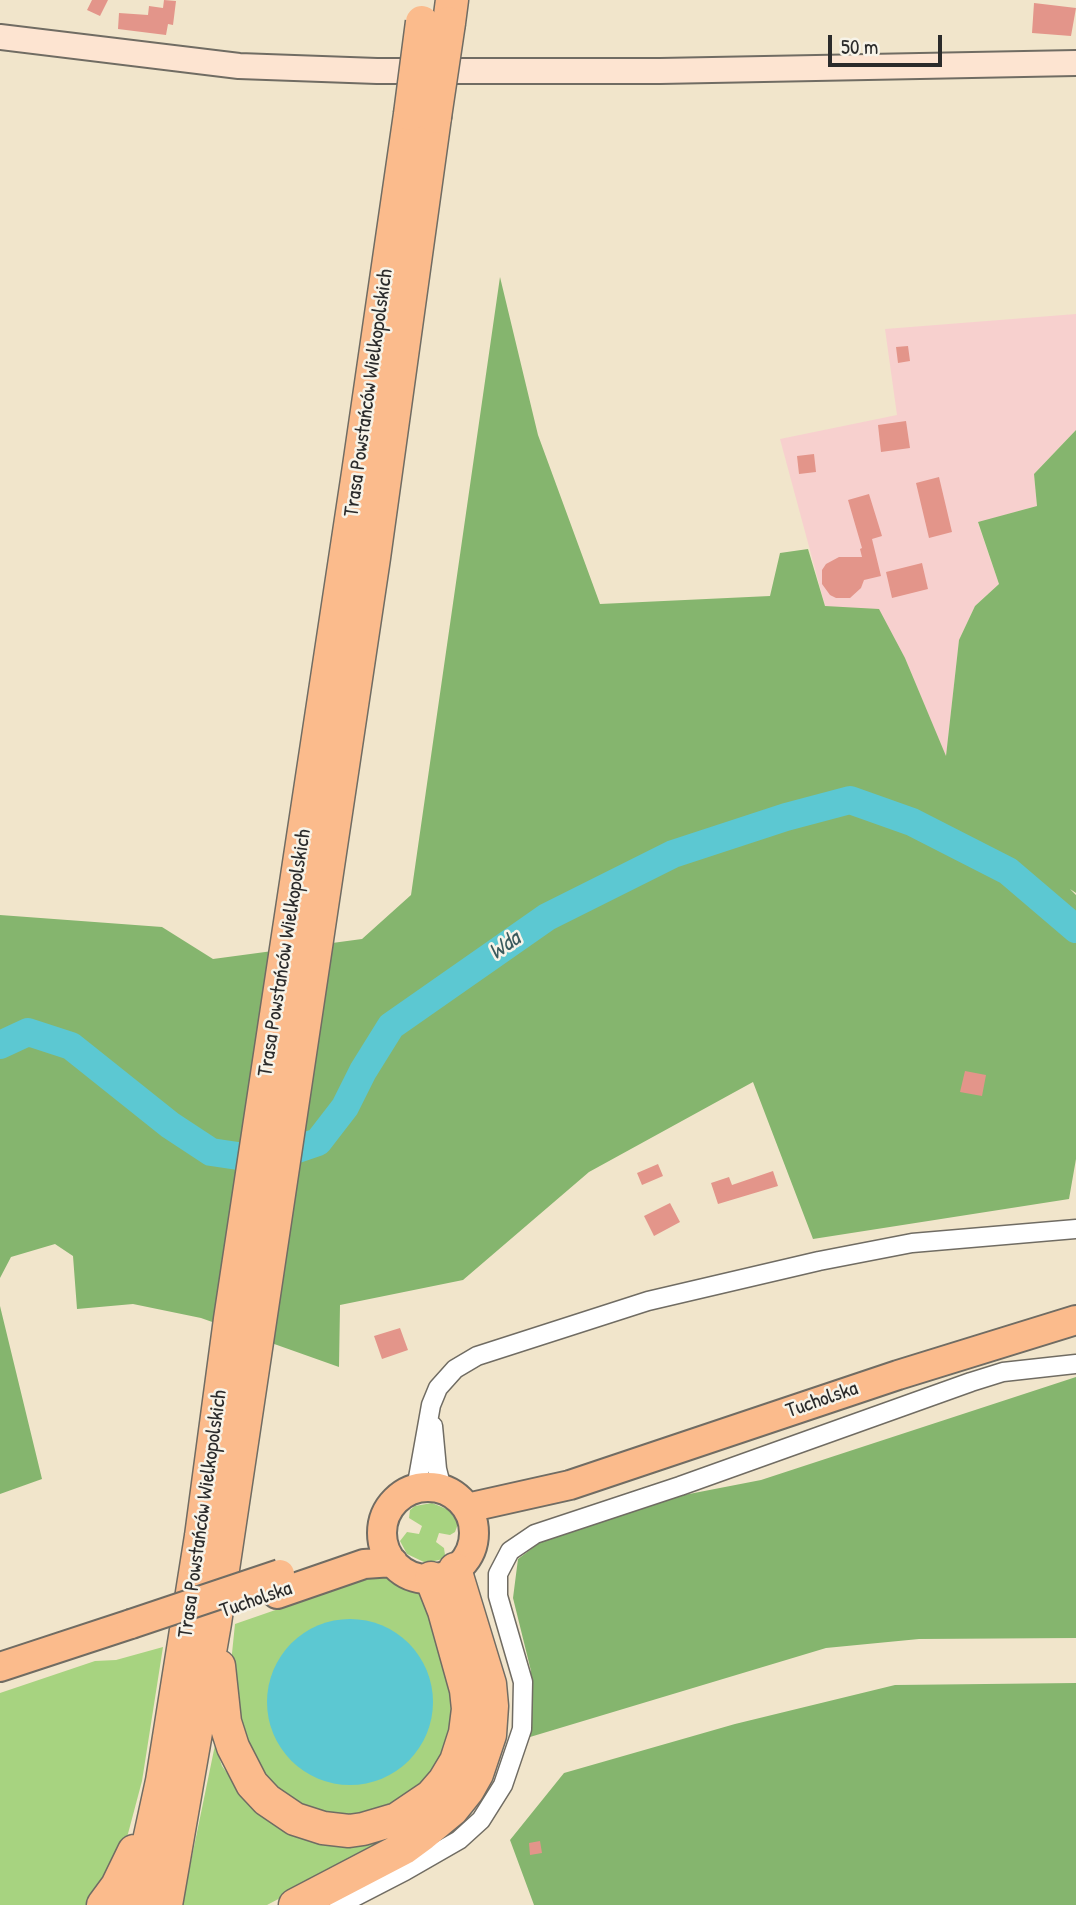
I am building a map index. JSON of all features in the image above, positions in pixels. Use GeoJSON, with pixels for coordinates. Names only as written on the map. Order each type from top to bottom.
{"type":"FeatureCollection","features":[{"type":"Feature","properties":{"kind":"highway","name":"Trasa Powstańców Wielkopolskich"},"geometry":{"type":"LineString","coordinates":[[166,1905],[215,1623],[245,1322],[309,893],[374,558],[422,115],[437,11]]}},
{"type":"Feature","properties":{"kind":"highway","name":"Trasa Powstańców Wielkopolskich"},"geometry":{"type":"LineString","coordinates":[[135,1905],[162,1781],[203,1523],[245,1322]]}},
{"type":"Feature","properties":{"kind":"highway"},"geometry":{"type":"LineString","coordinates":[[215,1623],[225,1722],[233,1747],[252,1784],[267,1800],[295,1819],[323,1829],[349,1831],[379,1826],[408,1813],[431,1796],[456,1761],[465,1733],[468,1709],[466,1690],[444,1611],[443,1574]]}},
{"type":"Feature","properties":{"kind":"highway"},"geometry":{"type":"LineString","coordinates":[[295,1905],[404,1848],[424,1834],[452,1810],[477,1774],[490,1735],[490,1684],[443,1574]]}},
{"type":"Feature","properties":{"kind":"highway"},"geometry":{"type":"LineString","coordinates":[[103,1905],[129,1864],[162,1781]]}},
{"type":"Feature","properties":{"kind":"main road","name":"Tucholska"},"geometry":{"type":"LineString","coordinates":[[470,1520],[491,1521],[570,1485],[898,1375],[1076,1320]]}},
{"type":"Feature","properties":{"kind":"main road"},"geometry":{"type":"LineString","coordinates":[[429,1489],[457,1497],[470,1520],[471,1549],[464,1561],[443,1574],[410,1575],[393,1562],[383,1541],[383,1529],[391,1507],[402,1496],[429,1489]]}},
{"type":"Feature","properties":{"kind":"main road","name":"Tucholska"},"geometry":{"type":"LineString","coordinates":[[0,1685],[130,1634],[279,1583],[372,1540],[383,1529]]}},
{"type":"Feature","properties":{"kind":"main road","name":"Tucholska"},"geometry":{"type":"LineString","coordinates":[[279,1583],[364,1564],[393,1562]]}},
{"type":"Feature","properties":{"kind":"main road","name":"Tucholska"},"geometry":{"type":"LineString","coordinates":[[0,1667],[130,1634]]}},
{"type":"Feature","properties":{"kind":"street"},"geometry":{"type":"LineString","coordinates":[[0,37],[239,66],[377,71],[647,71],[1076,63]]}},
{"type":"Feature","properties":{"kind":"street"},"geometry":{"type":"LineString","coordinates":[[429,1489],[431,1405],[438,1388],[455,1369],[477,1356],[648,1301],[818,1261],[912,1243],[1076,1229]]}},
{"type":"Feature","properties":{"kind":"street"},"geometry":{"type":"LineString","coordinates":[[339,1905],[459,1840],[481,1820],[503,1785],[522,1729],[523,1682],[498,1597],[498,1574],[510,1551],[535,1535],[971,1382],[1003,1372],[1076,1364]]}},
{"type":"Feature","properties":{"kind":"street"},"geometry":{"type":"LineString","coordinates":[[429,1489],[437,1469],[431,1405]]}},
{"type":"Feature","properties":{"kind":"shaded area"},"geometry":{"type":"Polygon","coordinates":[[[1076,314],[1076,430],[1034,474],[1037,506],[978,523],[999,584],[975,606],[959,640],[946,757],[905,658],[825,606],[780,439],[897,415],[885,329],[1076,314]]]}},
{"type":"Feature","properties":{"kind":"green space"},"geometry":{"type":"Polygon","coordinates":[[[500,277],[538,435],[600,604],[770,596],[780,553],[808,549],[825,606],[879,609],[905,658],[946,756],[959,640],[975,606],[999,584],[978,522],[1037,506],[1034,474],[1076,430],[1076,893],[1070,889],[1076,895],[1076,1159],[1069,1199],[813,1239],[753,1082],[589,1172],[463,1280],[340,1305],[339,1367],[201,1318],[133,1304],[77,1309],[73,1256],[55,1244],[11,1257],[0,1278],[0,915],[162,927],[213,959],[362,939],[411,895],[500,277]]]}},
{"type":"Feature","properties":{"kind":"green space"},"geometry":{"type":"Polygon","coordinates":[[[0,1306],[42,1479],[0,1494],[0,1306]]]}},
{"type":"Feature","properties":{"kind":"green space"},"geometry":{"type":"Polygon","coordinates":[[[1076,1377],[1076,1638],[919,1639],[826,1648],[530,1737],[531,1671],[513,1598],[518,1559],[551,1534],[653,1501],[761,1480],[1076,1377]]]}},
{"type":"Feature","properties":{"kind":"green space"},"geometry":{"type":"Polygon","coordinates":[[[432,1503],[449,1510],[458,1524],[455,1532],[450,1535],[439,1533],[436,1542],[444,1548],[443,1559],[426,1563],[407,1554],[400,1541],[407,1532],[419,1534],[422,1526],[409,1518],[410,1510],[415,1506],[432,1503]]]}},
{"type":"Feature","properties":{"kind":"green space"},"geometry":{"type":"Polygon","coordinates":[[[382,1569],[427,1597],[442,1629],[458,1724],[429,1785],[360,1821],[294,1807],[243,1754],[231,1663],[235,1624],[287,1606],[311,1590],[382,1569]]]}},
{"type":"Feature","properties":{"kind":"green space"},"geometry":{"type":"Polygon","coordinates":[[[163,1647],[142,1781],[121,1860],[88,1905],[0,1905],[0,1693],[95,1661],[116,1660],[163,1647]]]}},
{"type":"Feature","properties":{"kind":"green space"},"geometry":{"type":"Polygon","coordinates":[[[1076,1683],[1076,1905],[534,1905],[510,1840],[564,1773],[735,1724],[895,1685],[1076,1683]]]}},
{"type":"Feature","properties":{"kind":"green space"},"geometry":{"type":"Polygon","coordinates":[[[215,1745],[222,1766],[237,1787],[379,1839],[381,1845],[267,1905],[182,1905],[215,1745]]]}},
{"type":"Feature","properties":{"kind":"water"},"geometry":{"type":"Polygon","coordinates":[[[350,1619],[382,1626],[396,1633],[408,1644],[419,1656],[426,1670],[433,1702],[426,1734],[419,1748],[408,1760],[396,1771],[382,1778],[350,1785],[318,1778],[304,1771],[292,1760],[281,1748],[274,1734],[267,1702],[274,1670],[281,1656],[292,1644],[304,1633],[318,1626],[350,1619]]]}},
{"type":"Feature","properties":{"kind":"building"},"geometry":{"type":"Polygon","coordinates":[[[92,0],[108,0],[100,16],[87,10],[92,0]]]}},
{"type":"Feature","properties":{"kind":"building"},"geometry":{"type":"Polygon","coordinates":[[[164,0],[176,1],[173,25],[168,24],[166,35],[118,29],[119,13],[148,15],[149,6],[163,8],[164,0]]]}},
{"type":"Feature","properties":{"kind":"building"},"geometry":{"type":"Polygon","coordinates":[[[1034,3],[1076,8],[1071,36],[1032,33],[1034,3]]]}},
{"type":"Feature","properties":{"kind":"building"},"geometry":{"type":"Polygon","coordinates":[[[908,346],[910,361],[898,363],[896,347],[908,346]]]}},
{"type":"Feature","properties":{"kind":"building"},"geometry":{"type":"Polygon","coordinates":[[[906,421],[910,448],[881,452],[878,425],[906,421]]]}},
{"type":"Feature","properties":{"kind":"building"},"geometry":{"type":"Polygon","coordinates":[[[814,454],[816,472],[799,474],[797,456],[814,454]]]}},
{"type":"Feature","properties":{"kind":"building"},"geometry":{"type":"Polygon","coordinates":[[[939,477],[952,532],[929,538],[916,483],[939,477]]]}},
{"type":"Feature","properties":{"kind":"building"},"geometry":{"type":"Polygon","coordinates":[[[869,494],[882,536],[872,539],[881,576],[864,580],[861,588],[850,598],[836,598],[830,595],[822,584],[822,570],[826,564],[839,557],[862,557],[862,548],[848,500],[869,494]]]}},
{"type":"Feature","properties":{"kind":"building"},"geometry":{"type":"Polygon","coordinates":[[[922,563],[928,589],[892,598],[886,572],[922,563]]]}},
{"type":"Feature","properties":{"kind":"building"},"geometry":{"type":"Polygon","coordinates":[[[965,1071],[986,1075],[982,1096],[960,1092],[965,1071]]]}},
{"type":"Feature","properties":{"kind":"building"},"geometry":{"type":"Polygon","coordinates":[[[658,1164],[663,1176],[642,1185],[637,1173],[658,1164]]]}},
{"type":"Feature","properties":{"kind":"building"},"geometry":{"type":"Polygon","coordinates":[[[773,1171],[778,1186],[718,1204],[711,1183],[729,1177],[732,1185],[773,1171]]]}},
{"type":"Feature","properties":{"kind":"building"},"geometry":{"type":"Polygon","coordinates":[[[670,1203],[680,1222],[654,1236],[644,1216],[670,1203]]]}},
{"type":"Feature","properties":{"kind":"building"},"geometry":{"type":"Polygon","coordinates":[[[400,1328],[408,1350],[382,1359],[374,1336],[400,1328]]]}},
{"type":"Feature","properties":{"kind":"building"},"geometry":{"type":"Polygon","coordinates":[[[540,1841],[542,1853],[530,1855],[529,1843],[540,1841]]]}},
{"type":"Feature","properties":{"kind":"waterway","name":"Wda"},"geometry":{"type":"LineString","coordinates":[[0,1045],[28,1032],[71,1046],[170,1125],[211,1152],[265,1160],[318,1142],[345,1107],[363,1071],[391,1026],[547,917],[673,854],[786,817],[850,800],[912,822],[1008,871],[1076,929]]}}]}
